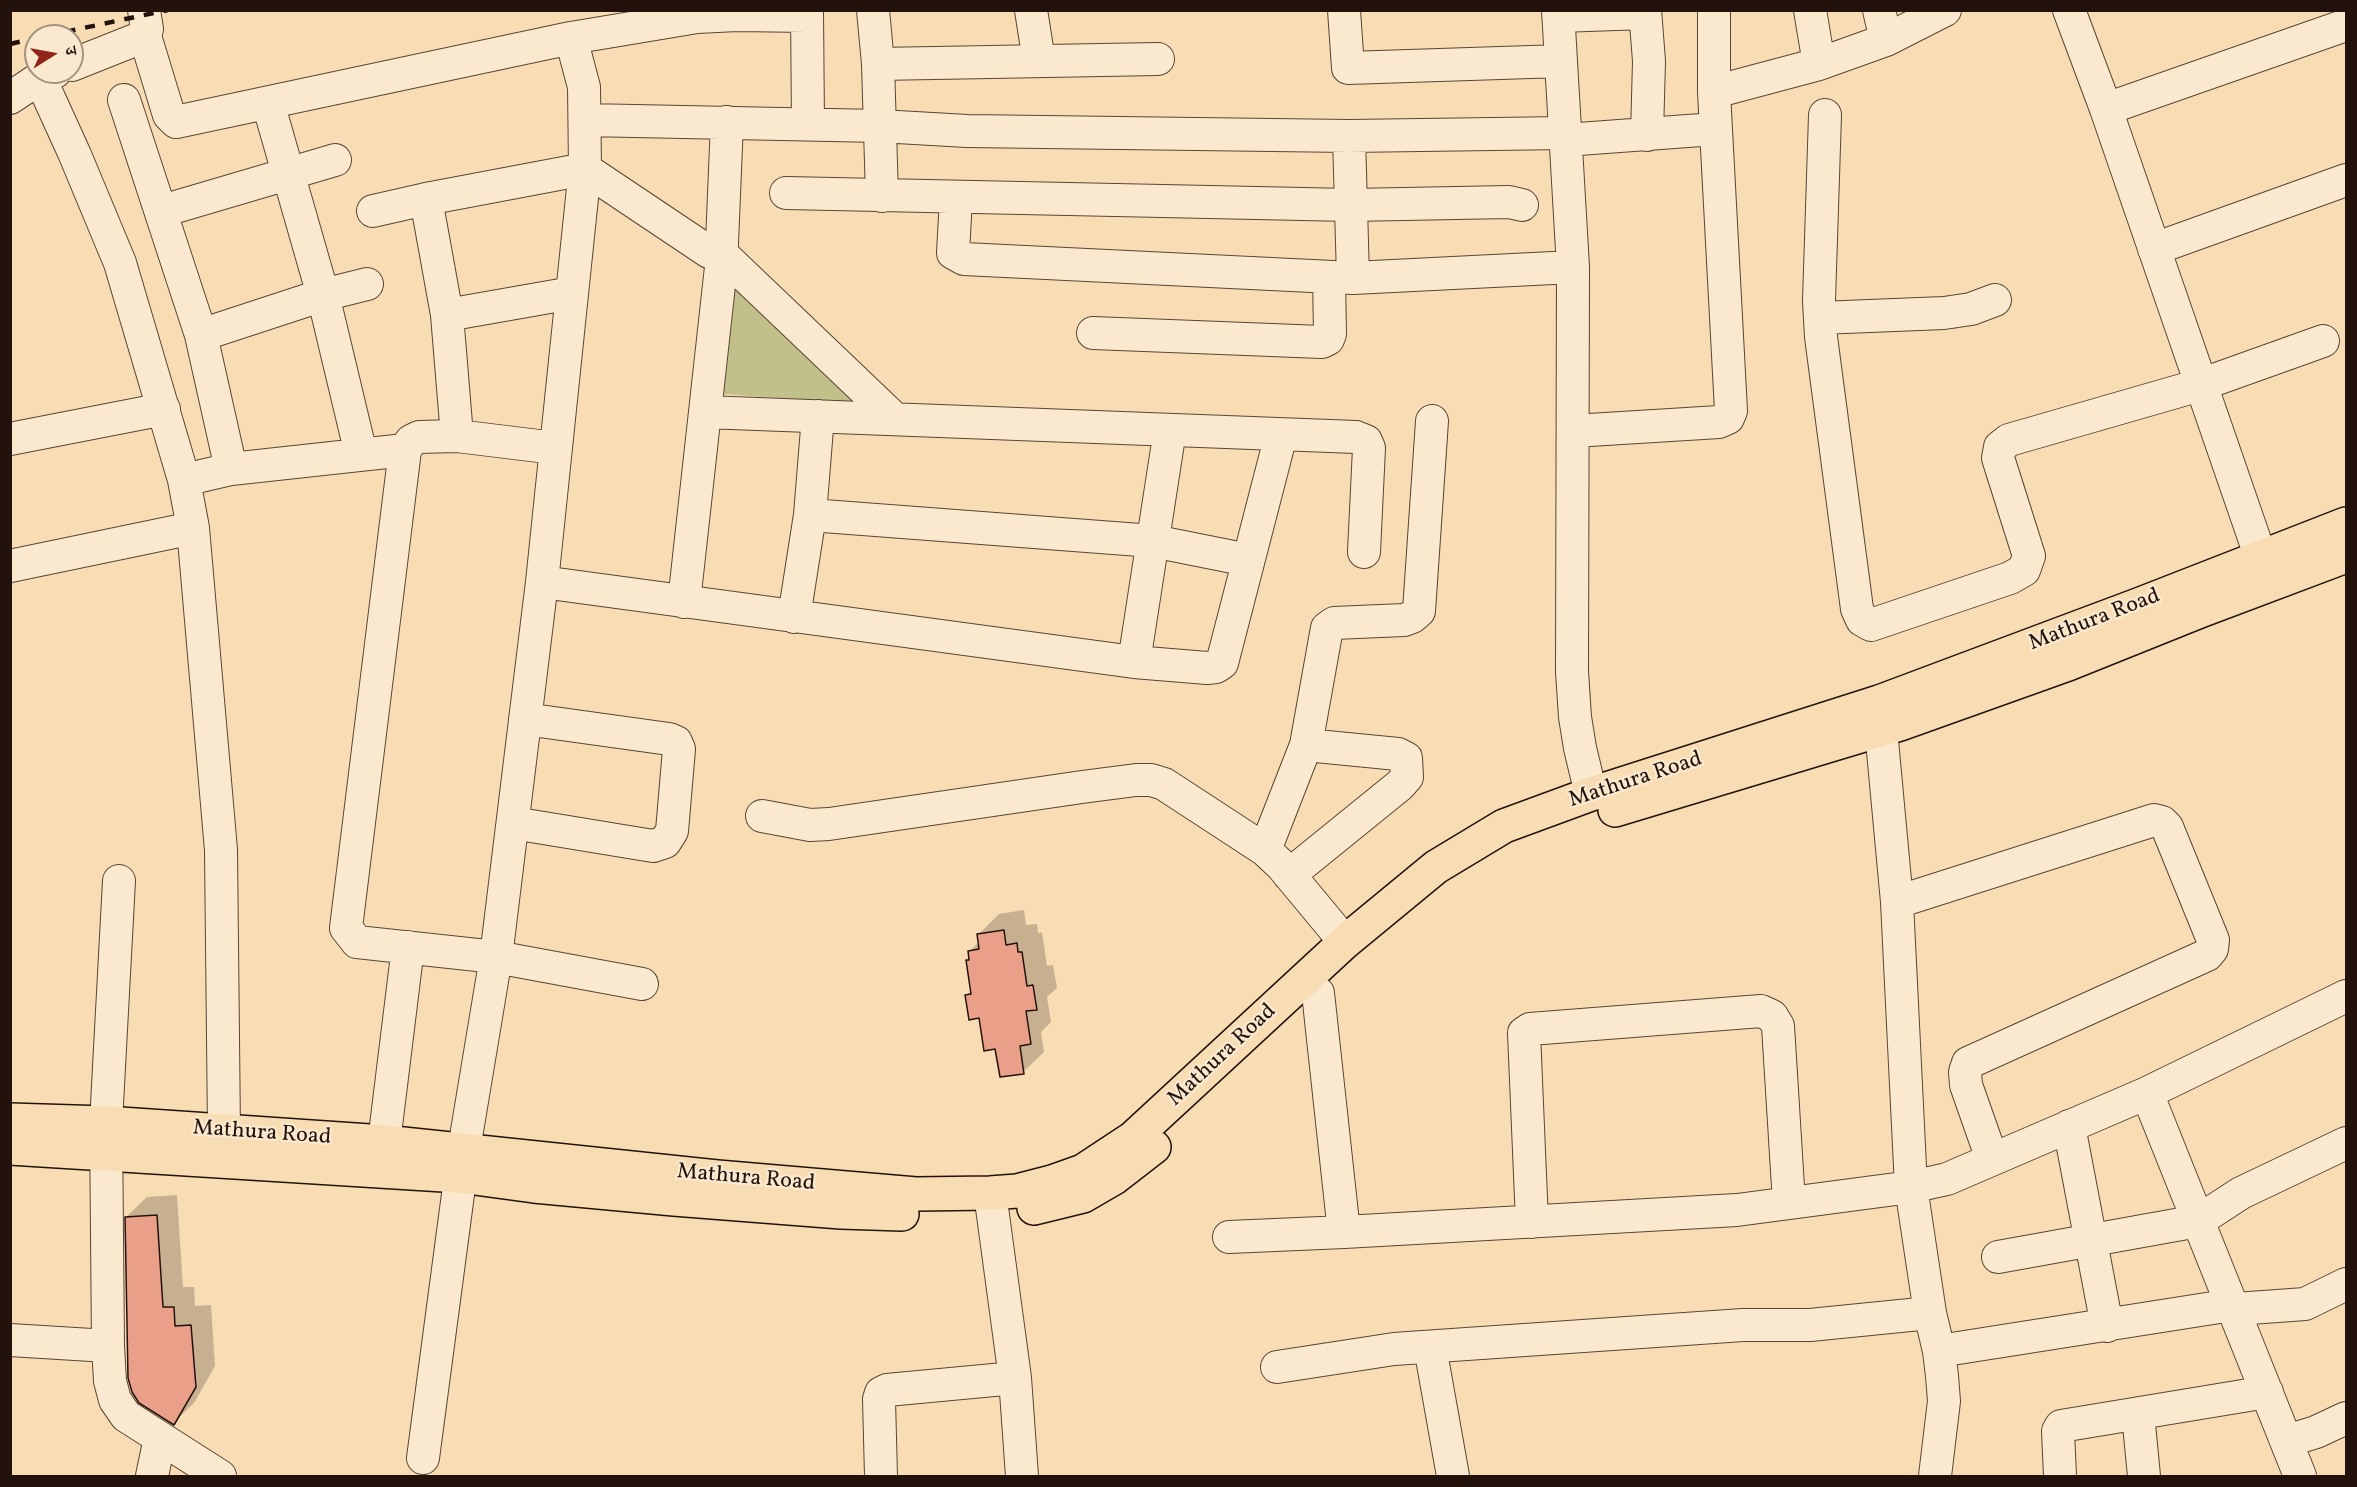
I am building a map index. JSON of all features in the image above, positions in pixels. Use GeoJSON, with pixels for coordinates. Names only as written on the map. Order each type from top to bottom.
{"type":"FeatureCollection","features":[{"type":"Feature","properties":{"kind":"main road","name":"Mathura Road"},"geometry":{"type":"LineString","coordinates":[[10,1148],[106,1139],[224,1132],[384,1142],[579,1190],[841,1212],[945,1216],[992,1204],[1017,1191],[1083,1171],[1133,1138],[1345,942],[1436,867],[1504,826],[1591,794],[1879,702],[2346,524]]}},
{"type":"Feature","properties":{"kind":"main road","name":"Mathura Road"},"geometry":{"type":"LineString","coordinates":[[992,1204],[1016,1213],[1083,1196],[1114,1178],[1179,1126],[1257,1055],[1396,918],[1446,879],[1496,851],[1600,814],[1881,730],[2068,664],[2200,610],[2346,556]]}},
{"type":"Feature","properties":{"kind":"main road","name":"Mathura Road"},"geometry":{"type":"LineString","coordinates":[[10,1120],[106,1139],[462,1163]]}},
{"type":"Feature","properties":{"kind":"street"},"geometry":{"type":"LineString","coordinates":[[873,10],[878,64],[882,196]]}},
{"type":"Feature","properties":{"kind":"street"},"geometry":{"type":"LineString","coordinates":[[1039,61],[1031,11],[1042,10]]}},
{"type":"Feature","properties":{"kind":"street"},"geometry":{"type":"LineString","coordinates":[[1344,10],[1348,68],[1561,61]]}},
{"type":"Feature","properties":{"kind":"street"},"geometry":{"type":"LineString","coordinates":[[1573,431],[1719,422],[1728,418],[1731,411],[1715,129],[1714,10]]}},
{"type":"Feature","properties":{"kind":"street"},"geometry":{"type":"LineString","coordinates":[[1810,10],[1819,64]]}},
{"type":"Feature","properties":{"kind":"street"},"geometry":{"type":"LineString","coordinates":[[2069,10],[2106,109],[2261,558]]}},
{"type":"Feature","properties":{"kind":"street"},"geometry":{"type":"LineString","coordinates":[[1591,794],[1575,717],[1572,672],[1573,267],[1558,13],[1645,11],[1649,62],[1647,135]]}},
{"type":"Feature","properties":{"kind":"street"},"geometry":{"type":"LineString","coordinates":[[1714,92],[1819,64],[1882,25],[1945,11]]}},
{"type":"Feature","properties":{"kind":"street"},"geometry":{"type":"LineString","coordinates":[[84,58],[144,23],[169,115],[176,122],[571,38],[697,17],[807,13],[808,124]]}},
{"type":"Feature","properties":{"kind":"street"},"geometry":{"type":"LineString","coordinates":[[2106,109],[2346,25]]}},
{"type":"Feature","properties":{"kind":"street"},"geometry":{"type":"LineString","coordinates":[[423,1458],[462,1163],[496,957],[542,582],[585,169],[584,87],[571,38]]}},
{"type":"Feature","properties":{"kind":"street"},"geometry":{"type":"LineString","coordinates":[[878,64],[1158,59]]}},
{"type":"Feature","properties":{"kind":"street"},"geometry":{"type":"LineString","coordinates":[[12,94],[30,84]]}},
{"type":"Feature","properties":{"kind":"street"},"geometry":{"type":"LineString","coordinates":[[50,84],[75,155],[120,263],[184,480],[193,528],[221,850],[224,1132]]}},
{"type":"Feature","properties":{"kind":"street"},"geometry":{"type":"LineString","coordinates":[[124,100],[201,335],[231,469]]}},
{"type":"Feature","properties":{"kind":"street"},"geometry":{"type":"LineString","coordinates":[[268,103],[323,296],[360,454]]}},
{"type":"Feature","properties":{"kind":"street"},"geometry":{"type":"LineString","coordinates":[[1825,115],[1820,318],[1827,389],[1857,609],[1863,620],[1871,625],[2010,578],[2024,570],[2029,556],[1998,458],[2000,447],[2009,440],[2200,385],[2324,341]]}},
{"type":"Feature","properties":{"kind":"street"},"geometry":{"type":"LineString","coordinates":[[585,120],[880,126],[967,131],[1349,135],[1647,135],[1715,129]]}},
{"type":"Feature","properties":{"kind":"street"},"geometry":{"type":"LineString","coordinates":[[684,602],[722,254],[727,122]]}},
{"type":"Feature","properties":{"kind":"street"},"geometry":{"type":"LineString","coordinates":[[1093,333],[1322,342],[1328,339],[1341,277],[1350,205],[1349,135]]}},
{"type":"Feature","properties":{"kind":"street"},"geometry":{"type":"LineString","coordinates":[[162,211],[335,160]]}},
{"type":"Feature","properties":{"kind":"street"},"geometry":{"type":"LineString","coordinates":[[373,211],[585,169],[709,252],[722,254],[895,419]]}},
{"type":"Feature","properties":{"kind":"street"},"geometry":{"type":"LineString","coordinates":[[2154,249],[2346,180]]}},
{"type":"Feature","properties":{"kind":"street"},"geometry":{"type":"LineString","coordinates":[[786,193],[1350,205],[1509,202],[1522,205]]}},
{"type":"Feature","properties":{"kind":"street"},"geometry":{"type":"LineString","coordinates":[[956,198],[953,253],[964,259],[1341,277],[1573,267]]}},
{"type":"Feature","properties":{"kind":"street"},"geometry":{"type":"LineString","coordinates":[[426,199],[447,315],[457,436]]}},
{"type":"Feature","properties":{"kind":"street"},"geometry":{"type":"LineString","coordinates":[[201,335],[367,284]]}},
{"type":"Feature","properties":{"kind":"street"},"geometry":{"type":"LineString","coordinates":[[447,315],[572,293]]}},
{"type":"Feature","properties":{"kind":"street"},"geometry":{"type":"LineString","coordinates":[[1820,318],[1944,313],[1971,309],[1995,300]]}},
{"type":"Feature","properties":{"kind":"street"},"geometry":{"type":"LineString","coordinates":[[10,439],[164,409]]}},
{"type":"Feature","properties":{"kind":"street"},"geometry":{"type":"LineString","coordinates":[[705,412],[1356,437],[1366,441],[1369,448],[1364,552]]}},
{"type":"Feature","properties":{"kind":"street"},"geometry":{"type":"LineString","coordinates":[[794,617],[810,515],[818,416]]}},
{"type":"Feature","properties":{"kind":"street"},"geometry":{"type":"LineString","coordinates":[[1265,850],[1306,745],[1327,628],[1334,622],[1404,620],[1419,611],[1432,421]]}},
{"type":"Feature","properties":{"kind":"street"},"geometry":{"type":"LineString","coordinates":[[1134,662],[1170,430]]}},
{"type":"Feature","properties":{"kind":"street"},"geometry":{"type":"LineString","coordinates":[[542,582],[1134,662],[1216,667],[1222,663],[1281,435]]}},
{"type":"Feature","properties":{"kind":"street"},"geometry":{"type":"LineString","coordinates":[[555,448],[457,436],[419,436],[411,441],[405,450],[346,928],[357,942],[496,957],[642,984]]}},
{"type":"Feature","properties":{"kind":"street"},"geometry":{"type":"LineString","coordinates":[[184,480],[231,469],[405,450]]}},
{"type":"Feature","properties":{"kind":"street"},"geometry":{"type":"LineString","coordinates":[[810,515],[1153,541],[1248,560]]}},
{"type":"Feature","properties":{"kind":"street"},"geometry":{"type":"LineString","coordinates":[[10,566],[193,528]]}},
{"type":"Feature","properties":{"kind":"street"},"geometry":{"type":"LineString","coordinates":[[513,823],[653,846],[665,842],[672,831],[679,749],[676,742],[669,739],[525,719]]}},
{"type":"Feature","properties":{"kind":"street"},"geometry":{"type":"LineString","coordinates":[[1881,730],[1897,902],[1911,1187],[1930,1313],[1939,1351],[1944,1401],[1935,1476]]}},
{"type":"Feature","properties":{"kind":"street"},"geometry":{"type":"LineString","coordinates":[[1289,875],[1407,777],[1406,758],[1398,754],[1306,745]]}},
{"type":"Feature","properties":{"kind":"street"},"geometry":{"type":"LineString","coordinates":[[762,816],[810,825],[829,824],[1083,787],[1151,780],[1164,784],[1265,850],[1345,942]]}},
{"type":"Feature","properties":{"kind":"street"},"geometry":{"type":"LineString","coordinates":[[1897,902],[2154,820],[2162,822],[2167,827],[2213,940],[2212,949],[2207,955],[1968,1063],[1965,1072],[1966,1085],[1992,1159]]}},
{"type":"Feature","properties":{"kind":"street"},"geometry":{"type":"LineString","coordinates":[[119,881],[106,1139],[110,1381],[115,1400],[126,1416],[220,1476]]}},
{"type":"Feature","properties":{"kind":"street"},"geometry":{"type":"LineString","coordinates":[[384,1142],[408,947]]}},
{"type":"Feature","properties":{"kind":"street"},"geometry":{"type":"LineString","coordinates":[[1318,993],[1344,1232]]}},
{"type":"Feature","properties":{"kind":"street"},"geometry":{"type":"LineString","coordinates":[[1229,1237],[1737,1210],[1911,1187],[1947,1179],[2147,1093],[2346,996]]}},
{"type":"Feature","properties":{"kind":"street"},"geometry":{"type":"LineString","coordinates":[[1532,1222],[1524,1033],[1530,1029],[1761,1011],[1772,1016],[1778,1026],[1789,1203]]}},
{"type":"Feature","properties":{"kind":"street"},"geometry":{"type":"LineString","coordinates":[[2147,1093],[2287,1441],[2292,1475]]}},
{"type":"Feature","properties":{"kind":"street"},"geometry":{"type":"LineString","coordinates":[[2069,1126],[2106,1326]]}},
{"type":"Feature","properties":{"kind":"street"},"geometry":{"type":"LineString","coordinates":[[1998,1257],[2198,1221],[2241,1193],[2346,1143]]}},
{"type":"Feature","properties":{"kind":"street"},"geometry":{"type":"LineString","coordinates":[[992,1204],[1015,1378],[1022,1476]]}},
{"type":"Feature","properties":{"kind":"street"},"geometry":{"type":"LineString","coordinates":[[2232,1305],[2236,1309],[2305,1304],[2346,1284]]}},
{"type":"Feature","properties":{"kind":"street"},"geometry":{"type":"LineString","coordinates":[[1939,1351],[2232,1305]]}},
{"type":"Feature","properties":{"kind":"street"},"geometry":{"type":"LineString","coordinates":[[1277,1367],[1385,1351],[1430,1347],[1743,1324],[1810,1325],[1930,1313]]}},
{"type":"Feature","properties":{"kind":"street"},"geometry":{"type":"LineString","coordinates":[[10,1340],[108,1346]]}},
{"type":"Feature","properties":{"kind":"street"},"geometry":{"type":"LineString","coordinates":[[1430,1347],[1453,1476]]}},
{"type":"Feature","properties":{"kind":"street"},"geometry":{"type":"LineString","coordinates":[[881,1476],[879,1399],[881,1393],[887,1390],[1015,1378]]}},
{"type":"Feature","properties":{"kind":"street"},"geometry":{"type":"LineString","coordinates":[[2060,1476],[2058,1431],[2061,1426],[2267,1392]]}},
{"type":"Feature","properties":{"kind":"street"},"geometry":{"type":"LineString","coordinates":[[2138,1414],[2144,1476]]}},
{"type":"Feature","properties":{"kind":"street"},"geometry":{"type":"LineString","coordinates":[[2287,1441],[2316,1432],[2346,1418]]}},
{"type":"Feature","properties":{"kind":"street"},"geometry":{"type":"LineString","coordinates":[[152,1476],[160,1438]]}},
{"type":"Feature","properties":{"kind":"shaded area"},"geometry":{"type":"Polygon","coordinates":[[[735,279],[860,404],[722,394],[735,279]]]}},
{"type":"Feature","properties":{"kind":"building"},"geometry":{"type":"Polygon","coordinates":[[[1004,930],[1006,945],[1017,943],[1018,952],[1022,952],[1027,986],[1033,985],[1037,1010],[1026,1011],[1031,1044],[1020,1046],[1024,1074],[1000,1077],[995,1049],[984,1051],[979,1018],[969,1020],[965,995],[971,994],[966,960],[969,960],[968,951],[979,949],[977,934],[1004,930]]]}},
{"type":"Feature","properties":{"kind":"building"},"geometry":{"type":"Polygon","coordinates":[[[157,1215],[163,1307],[174,1307],[175,1326],[191,1325],[196,1387],[174,1425],[139,1403],[132,1392],[128,1378],[125,1217],[157,1215]]]}},
{"type":"Feature","properties":{"kind":"railway"},"geometry":{"type":"LineString","coordinates":[[84,28],[168,10]]}},
{"type":"Feature","properties":{"kind":"railway"},"geometry":{"type":"LineString","coordinates":[[10,44],[24,41]]}}]}
